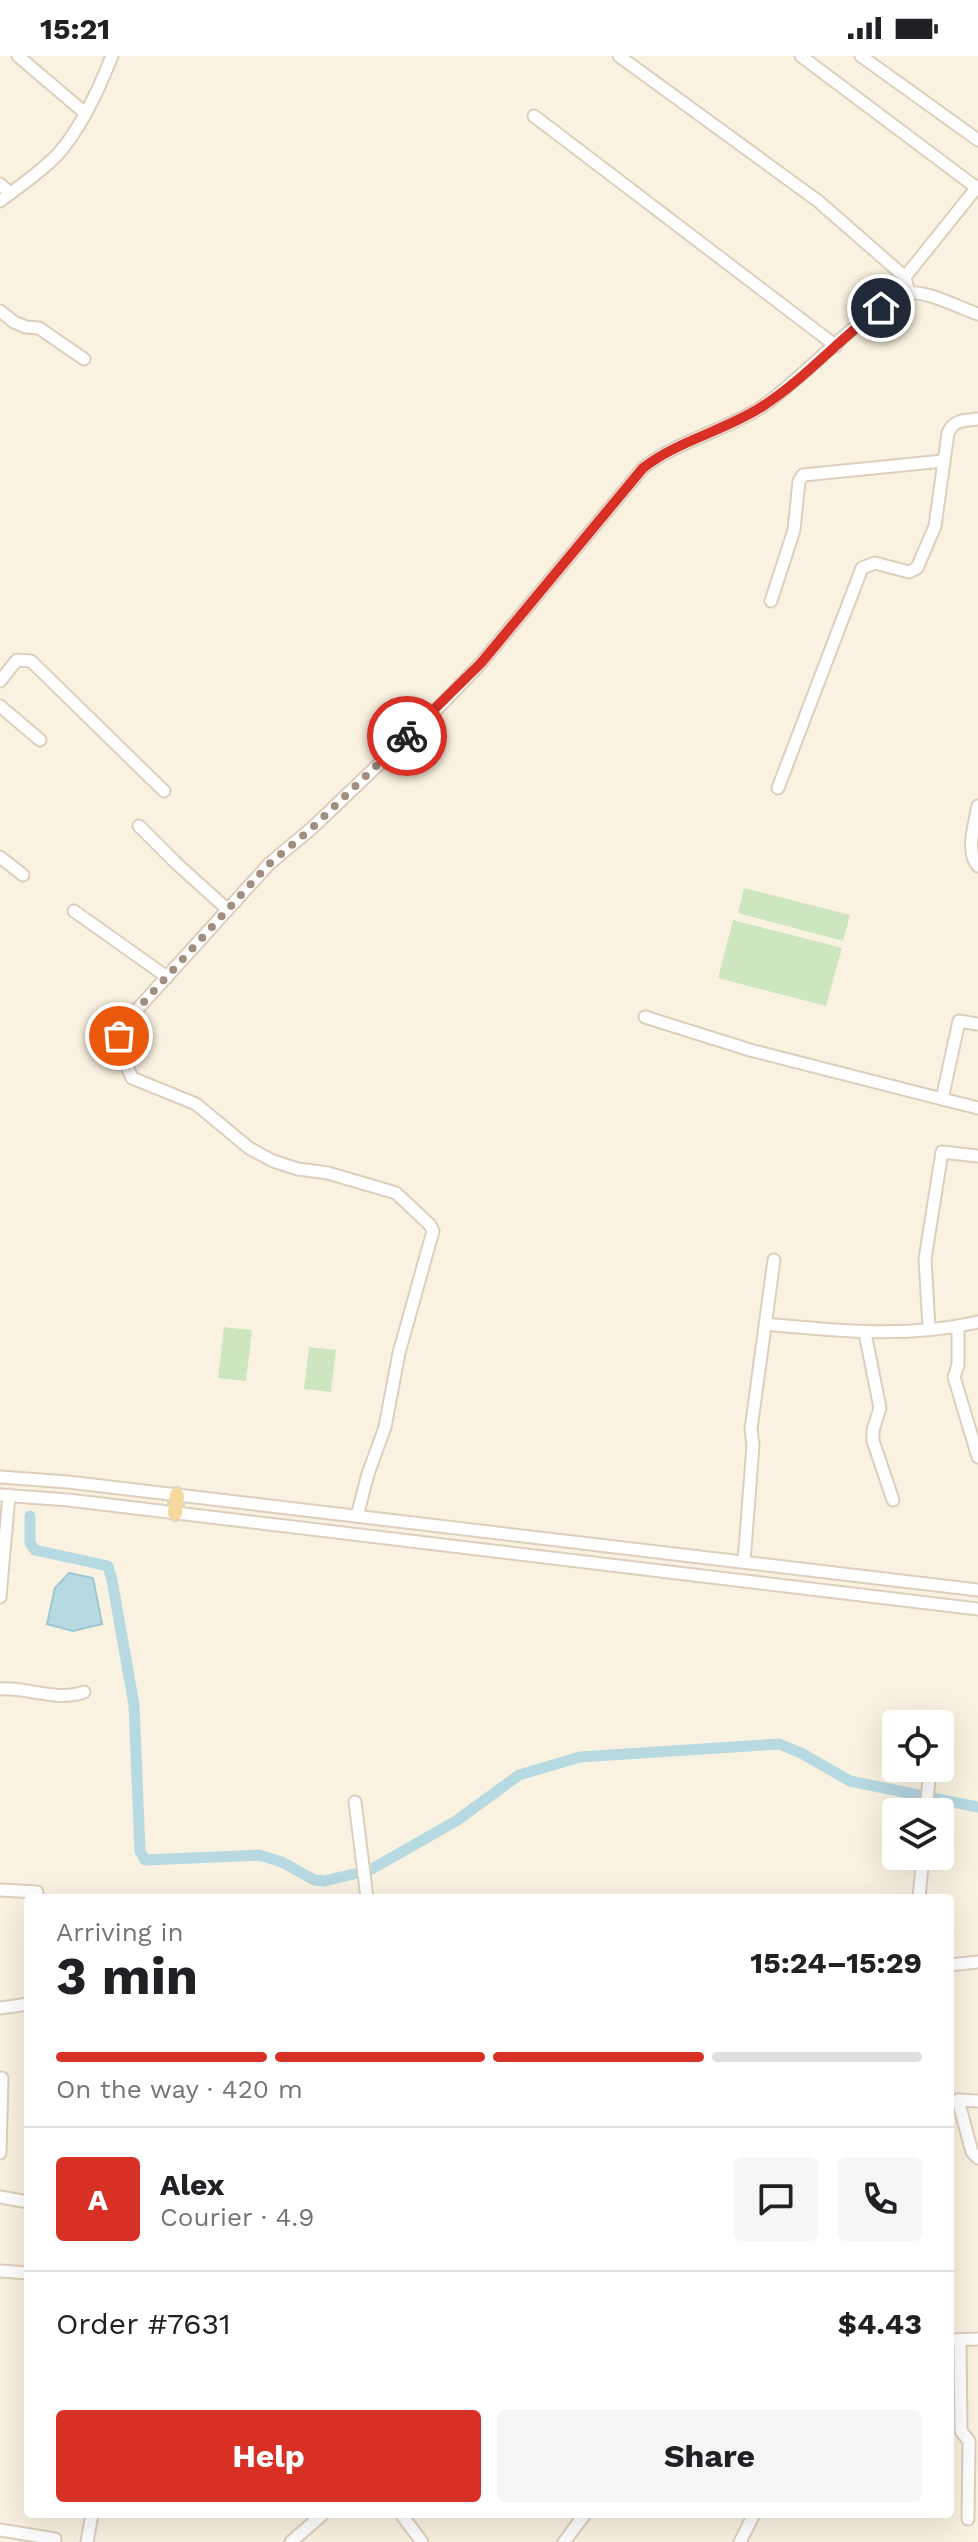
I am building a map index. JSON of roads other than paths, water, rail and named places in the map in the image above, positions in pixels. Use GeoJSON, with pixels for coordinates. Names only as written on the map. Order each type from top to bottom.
{"type":"FeatureCollection","features":[{"type":"Feature","properties":{"kind":"main road"},"geometry":{"type":"LineString","coordinates":[[175,1513],[177,1495]]}},
{"type":"Feature","properties":{"kind":"street"},"geometry":{"type":"LineString","coordinates":[[18,56],[85,113]]}},
{"type":"Feature","properties":{"kind":"street"},"geometry":{"type":"LineString","coordinates":[[0,184],[5,197],[60,152],[85,113],[112,56]]}},
{"type":"Feature","properties":{"kind":"street"},"geometry":{"type":"LineString","coordinates":[[619,56],[818,201],[905,277],[909,293]]}},
{"type":"Feature","properties":{"kind":"street"},"geometry":{"type":"LineString","coordinates":[[801,56],[977,187],[905,277]]}},
{"type":"Feature","properties":{"kind":"street"},"geometry":{"type":"LineString","coordinates":[[861,56],[978,140]]}},
{"type":"Feature","properties":{"kind":"street"},"geometry":{"type":"LineString","coordinates":[[534,116],[836,346]]}},
{"type":"Feature","properties":{"kind":"street"},"geometry":{"type":"LineString","coordinates":[[357,1516],[385,1427],[399,1353],[433,1231],[396,1193],[273,1161],[249,1148],[196,1104],[132,1078],[119,1047],[123,1025],[269,864],[312,828],[481,663],[643,468],[660,455],[735,423],[763,407],[866,319],[897,297],[909,293],[921,294],[978,314]]}},
{"type":"Feature","properties":{"kind":"street"},"geometry":{"type":"LineString","coordinates":[[0,311],[14,322],[39,328],[84,359]]}},
{"type":"Feature","properties":{"kind":"street"},"geometry":{"type":"LineString","coordinates":[[778,788],[862,568],[875,563],[909,572],[917,568],[935,526],[951,425],[957,421],[978,419]]}},
{"type":"Feature","properties":{"kind":"street"},"geometry":{"type":"LineString","coordinates":[[771,601],[794,530],[799,481],[803,475],[943,461]]}},
{"type":"Feature","properties":{"kind":"street"},"geometry":{"type":"LineString","coordinates":[[0,681],[17,660],[31,661],[164,791]]}},
{"type":"Feature","properties":{"kind":"street"},"geometry":{"type":"LineString","coordinates":[[0,706],[40,740]]}},
{"type":"Feature","properties":{"kind":"street"},"geometry":{"type":"LineString","coordinates":[[978,806],[971,850],[978,866]]}},
{"type":"Feature","properties":{"kind":"street"},"geometry":{"type":"LineString","coordinates":[[139,826],[227,909]]}},
{"type":"Feature","properties":{"kind":"street"},"geometry":{"type":"LineString","coordinates":[[0,857],[23,875]]}},
{"type":"Feature","properties":{"kind":"street"},"geometry":{"type":"LineString","coordinates":[[74,911],[167,977]]}},
{"type":"Feature","properties":{"kind":"street"},"geometry":{"type":"LineString","coordinates":[[645,1017],[750,1050],[978,1108]]}},
{"type":"Feature","properties":{"kind":"street"},"geometry":{"type":"LineString","coordinates":[[942,1099],[959,1021],[978,1024]]}},
{"type":"Feature","properties":{"kind":"street"},"geometry":{"type":"LineString","coordinates":[[929,1328],[925,1259],[942,1152],[978,1156]]}},
{"type":"Feature","properties":{"kind":"street"},"geometry":{"type":"LineString","coordinates":[[744,1562],[753,1445],[751,1429],[774,1260]]}},
{"type":"Feature","properties":{"kind":"street"},"geometry":{"type":"LineString","coordinates":[[765,1324],[865,1333],[978,1322]]}},
{"type":"Feature","properties":{"kind":"street"},"geometry":{"type":"LineString","coordinates":[[958,1326],[958,1365],[954,1377],[978,1457]]}},
{"type":"Feature","properties":{"kind":"street"},"geometry":{"type":"LineString","coordinates":[[865,1333],[880,1408],[873,1441],[893,1500]]}},
{"type":"Feature","properties":{"kind":"street"},"geometry":{"type":"LineString","coordinates":[[0,1477],[68,1482],[978,1590]]}},
{"type":"Feature","properties":{"kind":"street"},"geometry":{"type":"LineString","coordinates":[[0,1597],[5,1495],[978,1609]]}},
{"type":"Feature","properties":{"kind":"street"},"geometry":{"type":"LineString","coordinates":[[0,1689],[16,1688],[49,1697],[74,1696],[84,1692]]}},
{"type":"Feature","properties":{"kind":"street"},"geometry":{"type":"LineString","coordinates":[[355,1802],[366,1894]]}},
{"type":"Feature","properties":{"kind":"street"},"geometry":{"type":"LineString","coordinates":[[919,1894],[922,1870]]}},
{"type":"Feature","properties":{"kind":"street"},"geometry":{"type":"LineString","coordinates":[[0,1890],[37,1892]]}},
{"type":"Feature","properties":{"kind":"street"},"geometry":{"type":"LineString","coordinates":[[954,1965],[978,1962]]}},
{"type":"Feature","properties":{"kind":"street"},"geometry":{"type":"LineString","coordinates":[[0,2008],[24,2005]]}},
{"type":"Feature","properties":{"kind":"street"},"geometry":{"type":"LineString","coordinates":[[0,2153],[2,2078]]}},
{"type":"Feature","properties":{"kind":"street"},"geometry":{"type":"LineString","coordinates":[[978,2101],[954,2102],[972,2152],[978,2158]]}},
{"type":"Feature","properties":{"kind":"street"},"geometry":{"type":"LineString","coordinates":[[0,2197],[24,2201]]}},
{"type":"Feature","properties":{"kind":"street"},"geometry":{"type":"LineString","coordinates":[[0,2271],[24,2273]]}},
{"type":"Feature","properties":{"kind":"street"},"geometry":{"type":"LineString","coordinates":[[954,2339],[978,2339]]}},
{"type":"Feature","properties":{"kind":"street"},"geometry":{"type":"LineString","coordinates":[[954,2350],[961,2431],[969,2441],[968,2519]]}},
{"type":"Feature","properties":{"kind":"street"},"geometry":{"type":"LineString","coordinates":[[87,2542],[91,2518]]}},
{"type":"Feature","properties":{"kind":"street"},"geometry":{"type":"LineString","coordinates":[[291,2542],[318,2518]]}},
{"type":"Feature","properties":{"kind":"street"},"geometry":{"type":"LineString","coordinates":[[404,2518],[422,2542]]}},
{"type":"Feature","properties":{"kind":"street"},"geometry":{"type":"LineString","coordinates":[[564,2542],[582,2518]]}},
{"type":"Feature","properties":{"kind":"street"},"geometry":{"type":"LineString","coordinates":[[740,2542],[752,2518]]}},
{"type":"Feature","properties":{"kind":"street"},"geometry":{"type":"LineString","coordinates":[[0,2530],[55,2539]]}},
{"type":"Feature","properties":{"kind":"water"},"geometry":{"type":"Polygon","coordinates":[[[69,1573],[93,1578],[102,1624],[73,1631],[47,1624],[55,1588],[69,1573]]]}},
{"type":"Feature","properties":{"kind":"waterway"},"geometry":{"type":"LineString","coordinates":[[30,1516],[30,1543],[35,1550],[108,1566],[134,1705],[140,1851],[145,1860],[259,1855],[282,1862],[314,1880],[324,1881],[358,1873]]}},
{"type":"Feature","properties":{"kind":"waterway"},"geometry":{"type":"LineString","coordinates":[[370,1870],[456,1821],[519,1775],[580,1757],[779,1744],[850,1781],[978,1807]]}}]}
